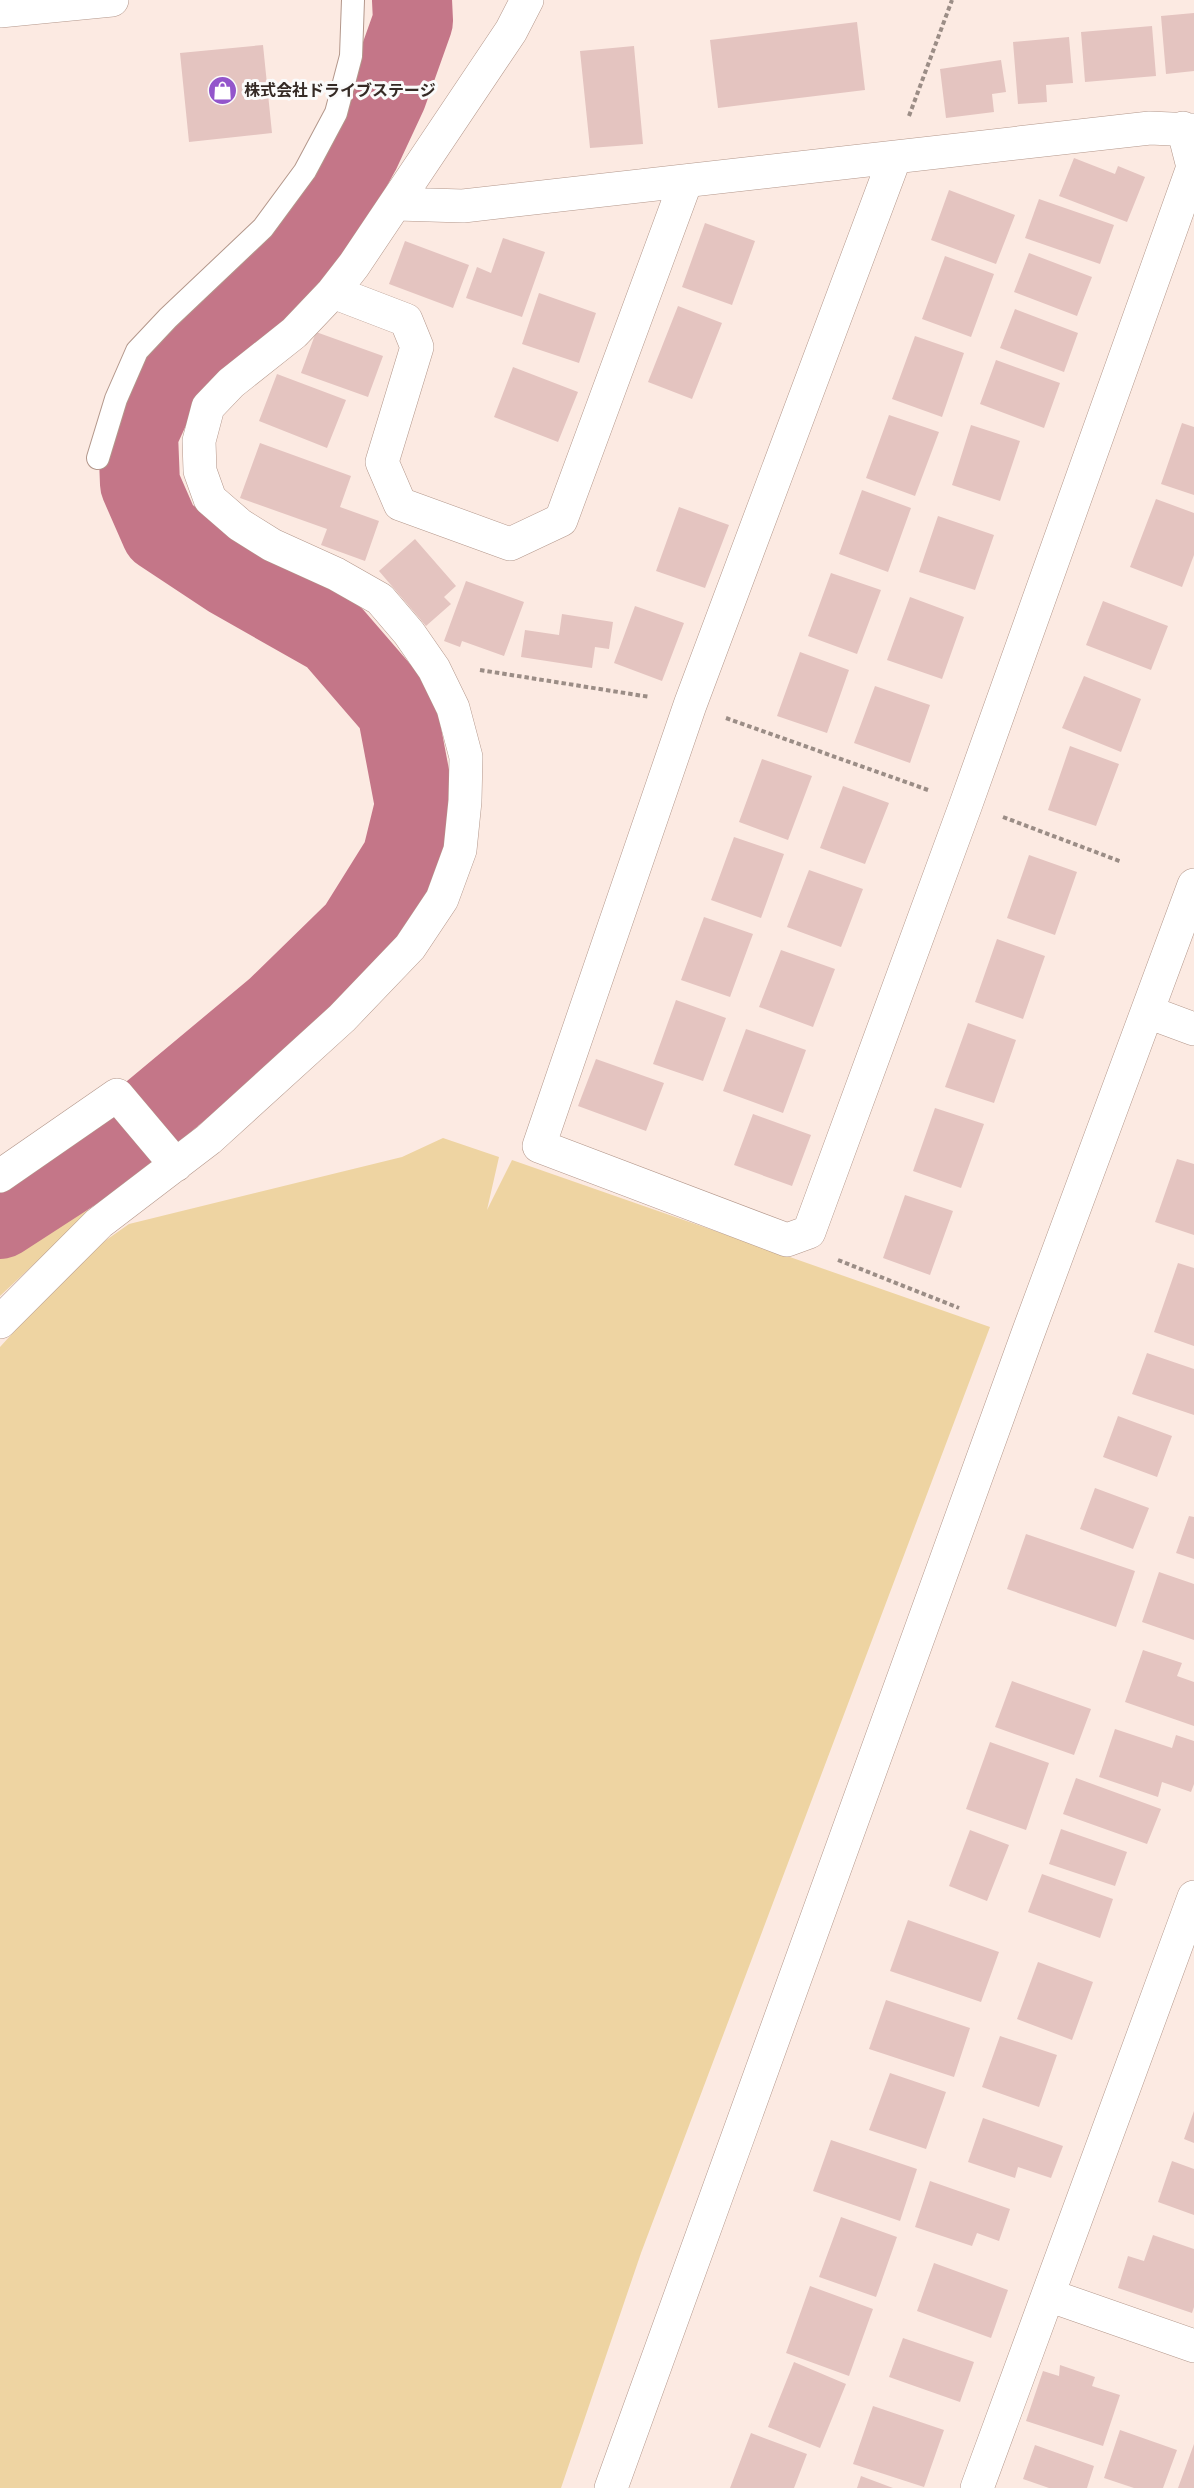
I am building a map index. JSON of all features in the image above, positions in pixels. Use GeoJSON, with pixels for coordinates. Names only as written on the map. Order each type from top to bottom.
{"type":"FeatureCollection","features":[{"type":"Feature","properties":{"kind":"street"},"geometry":{"type":"LineString","coordinates":[[0,11],[112,0]]}},
{"type":"Feature","properties":{"kind":"street"},"geometry":{"type":"LineString","coordinates":[[0,1322],[99,1223],[171,1160],[209,1139],[342,1018],[410,947],[442,899],[460,850],[465,801],[466,757],[453,708],[434,669],[409,633],[380,599],[336,574],[272,544],[240,525],[210,500],[200,471],[199,441],[208,407],[231,383],[294,333],[333,292],[397,204],[511,31],[527,0]]}},
{"type":"Feature","properties":{"kind":"street"},"geometry":{"type":"LineString","coordinates":[[397,204],[463,206],[1150,128],[1189,129],[1193,167],[970,793],[809,1232],[787,1240],[539,1146],[690,705],[895,157]]}},
{"type":"Feature","properties":{"kind":"street"},"geometry":{"type":"LineString","coordinates":[[333,292],[406,320],[417,347],[382,462],[400,504],[510,544],[561,520],[686,181]]}},
{"type":"Feature","properties":{"kind":"street"},"geometry":{"type":"LineString","coordinates":[[612,2488],[1007,1392],[1194,885]]}},
{"type":"Feature","properties":{"kind":"street"},"geometry":{"type":"LineString","coordinates":[[1148,1012],[1194,1029]]}},
{"type":"Feature","properties":{"kind":"street"},"geometry":{"type":"LineString","coordinates":[[0,1176],[117,1095],[171,1160]]}},
{"type":"Feature","properties":{"kind":"street"},"geometry":{"type":"LineString","coordinates":[[977,2488],[1194,1897]]}},
{"type":"Feature","properties":{"kind":"street"},"geometry":{"type":"LineString","coordinates":[[1048,2295],[1194,2346]]}},
{"type":"Feature","properties":{"kind":"lane"},"geometry":{"type":"LineString","coordinates":[[98,458],[116,399],[136,351],[263,228],[305,171],[336,113],[351,56],[353,0]]}},
{"type":"Feature","properties":{"kind":"path"},"geometry":{"type":"LineString","coordinates":[[895,157],[952,0]]}},
{"type":"Feature","properties":{"kind":"path"},"geometry":{"type":"LineString","coordinates":[[471,669],[660,699]]}},
{"type":"Feature","properties":{"kind":"path"},"geometry":{"type":"LineString","coordinates":[[748,726],[930,791]]}},
{"type":"Feature","properties":{"kind":"path"},"geometry":{"type":"LineString","coordinates":[[994,814],[1122,862]]}},
{"type":"Feature","properties":{"kind":"path"},"geometry":{"type":"LineString","coordinates":[[787,1240],[959,1308]]}},
{"type":"Feature","properties":{"kind":"shaded area"},"geometry":{"type":"Polygon","coordinates":[[[443,1138],[499,1157],[487,1210],[512,1160],[990,1327],[641,2253],[561,2488],[0,2488],[0,1347],[82,1257],[129,1224],[402,1157],[443,1138]]]}},
{"type":"Feature","properties":{"kind":"shaded area"},"geometry":{"type":"Polygon","coordinates":[[[93,1209],[0,1296],[0,1256],[57,1215],[93,1209]]]}},
{"type":"Feature","properties":{"kind":"building"},"geometry":{"type":"Polygon","coordinates":[[[1194,13],[1194,71],[1166,74],[1161,16],[1194,13]]]}},
{"type":"Feature","properties":{"kind":"building"},"geometry":{"type":"Polygon","coordinates":[[[857,22],[865,90],[718,108],[710,40],[857,22]]]}},
{"type":"Feature","properties":{"kind":"building"},"geometry":{"type":"Polygon","coordinates":[[[1152,26],[1156,76],[1085,82],[1081,32],[1152,26]]]}},
{"type":"Feature","properties":{"kind":"building"},"geometry":{"type":"Polygon","coordinates":[[[1069,37],[1073,83],[1046,85],[1047,102],[1018,104],[1013,42],[1069,37]]]}},
{"type":"Feature","properties":{"kind":"building"},"geometry":{"type":"Polygon","coordinates":[[[263,45],[272,133],[189,142],[180,53],[263,45]]]}},
{"type":"Feature","properties":{"kind":"building"},"geometry":{"type":"Polygon","coordinates":[[[634,46],[643,144],[590,148],[580,51],[634,46]]]}},
{"type":"Feature","properties":{"kind":"building"},"geometry":{"type":"Polygon","coordinates":[[[1001,60],[1006,92],[992,94],[994,112],[946,118],[940,69],[1001,60]]]}},
{"type":"Feature","properties":{"kind":"building"},"geometry":{"type":"Polygon","coordinates":[[[1074,158],[1115,174],[1118,166],[1145,177],[1127,222],[1059,196],[1074,158]]]}},
{"type":"Feature","properties":{"kind":"building"},"geometry":{"type":"Polygon","coordinates":[[[949,190],[1015,215],[996,264],[931,240],[949,190]]]}},
{"type":"Feature","properties":{"kind":"building"},"geometry":{"type":"Polygon","coordinates":[[[1039,199],[1114,225],[1100,264],[1025,238],[1039,199]]]}},
{"type":"Feature","properties":{"kind":"building"},"geometry":{"type":"Polygon","coordinates":[[[705,223],[755,241],[732,305],[682,287],[705,223]]]}},
{"type":"Feature","properties":{"kind":"building"},"geometry":{"type":"Polygon","coordinates":[[[503,238],[545,252],[522,317],[466,298],[477,267],[491,273],[503,238]]]}},
{"type":"Feature","properties":{"kind":"building"},"geometry":{"type":"Polygon","coordinates":[[[405,241],[469,265],[453,308],[389,284],[405,241]]]}},
{"type":"Feature","properties":{"kind":"building"},"geometry":{"type":"Polygon","coordinates":[[[1029,253],[1092,277],[1077,316],[1014,292],[1029,253]]]}},
{"type":"Feature","properties":{"kind":"building"},"geometry":{"type":"Polygon","coordinates":[[[945,256],[994,274],[971,337],[922,319],[945,256]]]}},
{"type":"Feature","properties":{"kind":"building"},"geometry":{"type":"Polygon","coordinates":[[[539,293],[596,313],[579,363],[522,344],[539,293]]]}},
{"type":"Feature","properties":{"kind":"building"},"geometry":{"type":"Polygon","coordinates":[[[678,306],[722,323],[692,399],[648,382],[678,306]]]}},
{"type":"Feature","properties":{"kind":"building"},"geometry":{"type":"Polygon","coordinates":[[[1015,309],[1078,333],[1064,372],[1000,348],[1015,309]]]}},
{"type":"Feature","properties":{"kind":"building"},"geometry":{"type":"Polygon","coordinates":[[[316,332],[383,356],[368,397],[301,373],[316,332]]]}},
{"type":"Feature","properties":{"kind":"building"},"geometry":{"type":"Polygon","coordinates":[[[915,336],[964,353],[942,417],[892,399],[915,336]]]}},
{"type":"Feature","properties":{"kind":"building"},"geometry":{"type":"Polygon","coordinates":[[[996,360],[1060,383],[1044,428],[980,404],[996,360]]]}},
{"type":"Feature","properties":{"kind":"building"},"geometry":{"type":"Polygon","coordinates":[[[513,367],[578,392],[558,442],[494,417],[513,367]]]}},
{"type":"Feature","properties":{"kind":"building"},"geometry":{"type":"Polygon","coordinates":[[[277,374],[346,400],[327,448],[259,421],[277,374]]]}},
{"type":"Feature","properties":{"kind":"building"},"geometry":{"type":"Polygon","coordinates":[[[889,415],[939,432],[915,496],[866,478],[889,415]]]}},
{"type":"Feature","properties":{"kind":"building"},"geometry":{"type":"Polygon","coordinates":[[[1182,423],[1194,427],[1194,495],[1161,484],[1182,423]]]}},
{"type":"Feature","properties":{"kind":"building"},"geometry":{"type":"Polygon","coordinates":[[[971,425],[1020,441],[1000,501],[952,485],[971,425]]]}},
{"type":"Feature","properties":{"kind":"building"},"geometry":{"type":"Polygon","coordinates":[[[260,443],[351,476],[340,507],[379,521],[365,561],[321,545],[327,529],[240,498],[260,443]]]}},
{"type":"Feature","properties":{"kind":"building"},"geometry":{"type":"Polygon","coordinates":[[[862,490],[911,508],[888,572],[839,554],[862,490]]]}},
{"type":"Feature","properties":{"kind":"building"},"geometry":{"type":"Polygon","coordinates":[[[1156,499],[1194,513],[1194,555],[1182,587],[1130,567],[1156,499]]]}},
{"type":"Feature","properties":{"kind":"building"},"geometry":{"type":"Polygon","coordinates":[[[679,507],[729,525],[705,588],[656,571],[679,507]]]}},
{"type":"Feature","properties":{"kind":"building"},"geometry":{"type":"Polygon","coordinates":[[[938,516],[994,535],[975,590],[919,572],[938,516]]]}},
{"type":"Feature","properties":{"kind":"building"},"geometry":{"type":"Polygon","coordinates":[[[415,539],[456,586],[444,597],[451,604],[426,626],[379,571],[415,539]]]}},
{"type":"Feature","properties":{"kind":"building"},"geometry":{"type":"Polygon","coordinates":[[[831,573],[881,590],[857,654],[808,636],[831,573]]]}},
{"type":"Feature","properties":{"kind":"building"},"geometry":{"type":"Polygon","coordinates":[[[466,581],[524,602],[504,656],[462,641],[460,647],[444,641],[466,581]]]}},
{"type":"Feature","properties":{"kind":"building"},"geometry":{"type":"Polygon","coordinates":[[[910,597],[964,617],[942,679],[887,660],[910,597]]]}},
{"type":"Feature","properties":{"kind":"building"},"geometry":{"type":"Polygon","coordinates":[[[1103,601],[1168,626],[1151,670],[1086,645],[1103,601]]]}},
{"type":"Feature","properties":{"kind":"building"},"geometry":{"type":"Polygon","coordinates":[[[635,606],[684,623],[662,681],[614,663],[635,606]]]}},
{"type":"Feature","properties":{"kind":"building"},"geometry":{"type":"Polygon","coordinates":[[[562,614],[613,622],[609,649],[595,647],[592,668],[521,657],[525,630],[559,635],[562,614]]]}},
{"type":"Feature","properties":{"kind":"building"},"geometry":{"type":"Polygon","coordinates":[[[800,652],[849,670],[827,733],[777,716],[800,652]]]}},
{"type":"Feature","properties":{"kind":"building"},"geometry":{"type":"Polygon","coordinates":[[[1084,676],[1141,699],[1121,752],[1062,728],[1084,676]]]}},
{"type":"Feature","properties":{"kind":"building"},"geometry":{"type":"Polygon","coordinates":[[[875,686],[930,705],[910,763],[854,743],[875,686]]]}},
{"type":"Feature","properties":{"kind":"building"},"geometry":{"type":"Polygon","coordinates":[[[1070,746],[1119,764],[1096,826],[1048,810],[1070,746]]]}},
{"type":"Feature","properties":{"kind":"building"},"geometry":{"type":"Polygon","coordinates":[[[762,759],[812,776],[788,840],[739,822],[762,759]]]}},
{"type":"Feature","properties":{"kind":"building"},"geometry":{"type":"Polygon","coordinates":[[[843,786],[889,803],[865,864],[820,848],[843,786]]]}},
{"type":"Feature","properties":{"kind":"building"},"geometry":{"type":"Polygon","coordinates":[[[734,837],[784,854],[761,918],[711,900],[734,837]]]}},
{"type":"Feature","properties":{"kind":"building"},"geometry":{"type":"Polygon","coordinates":[[[1029,855],[1077,872],[1055,935],[1007,918],[1029,855]]]}},
{"type":"Feature","properties":{"kind":"building"},"geometry":{"type":"Polygon","coordinates":[[[809,870],[863,889],[841,947],[787,927],[809,870]]]}},
{"type":"Feature","properties":{"kind":"building"},"geometry":{"type":"Polygon","coordinates":[[[704,917],[753,934],[730,997],[681,980],[704,917]]]}},
{"type":"Feature","properties":{"kind":"building"},"geometry":{"type":"Polygon","coordinates":[[[997,939],[1045,956],[1023,1019],[975,1002],[997,939]]]}},
{"type":"Feature","properties":{"kind":"building"},"geometry":{"type":"Polygon","coordinates":[[[781,950],[835,969],[813,1027],[759,1007],[781,950]]]}},
{"type":"Feature","properties":{"kind":"building"},"geometry":{"type":"Polygon","coordinates":[[[676,1000],[726,1018],[703,1081],[653,1064],[676,1000]]]}},
{"type":"Feature","properties":{"kind":"building"},"geometry":{"type":"Polygon","coordinates":[[[968,1023],[1016,1040],[994,1103],[945,1087],[968,1023]]]}},
{"type":"Feature","properties":{"kind":"building"},"geometry":{"type":"Polygon","coordinates":[[[746,1029],[806,1050],[783,1113],[723,1091],[746,1029]]]}},
{"type":"Feature","properties":{"kind":"building"},"geometry":{"type":"Polygon","coordinates":[[[596,1059],[664,1083],[646,1131],[578,1106],[596,1059]]]}},
{"type":"Feature","properties":{"kind":"building"},"geometry":{"type":"Polygon","coordinates":[[[935,1108],[984,1124],[961,1188],[913,1171],[935,1108]]]}},
{"type":"Feature","properties":{"kind":"building"},"geometry":{"type":"Polygon","coordinates":[[[753,1114],[811,1135],[792,1186],[734,1165],[753,1114]]]}},
{"type":"Feature","properties":{"kind":"building"},"geometry":{"type":"Polygon","coordinates":[[[1177,1159],[1194,1164],[1194,1235],[1155,1222],[1177,1159]]]}},
{"type":"Feature","properties":{"kind":"building"},"geometry":{"type":"Polygon","coordinates":[[[905,1195],[953,1211],[930,1275],[883,1258],[905,1195]]]}},
{"type":"Feature","properties":{"kind":"building"},"geometry":{"type":"Polygon","coordinates":[[[1178,1263],[1194,1268],[1194,1346],[1154,1332],[1178,1263]]]}},
{"type":"Feature","properties":{"kind":"building"},"geometry":{"type":"Polygon","coordinates":[[[1147,1353],[1194,1369],[1194,1415],[1132,1394],[1147,1353]]]}},
{"type":"Feature","properties":{"kind":"building"},"geometry":{"type":"Polygon","coordinates":[[[1118,1416],[1172,1436],[1157,1477],[1103,1457],[1118,1416]]]}},
{"type":"Feature","properties":{"kind":"building"},"geometry":{"type":"Polygon","coordinates":[[[1095,1488],[1149,1508],[1133,1549],[1080,1529],[1095,1488]]]}},
{"type":"Feature","properties":{"kind":"building"},"geometry":{"type":"Polygon","coordinates":[[[1189,1516],[1194,1517],[1194,1559],[1176,1553],[1189,1516]]]}},
{"type":"Feature","properties":{"kind":"building"},"geometry":{"type":"Polygon","coordinates":[[[1026,1534],[1135,1571],[1116,1627],[1007,1589],[1026,1534]]]}},
{"type":"Feature","properties":{"kind":"building"},"geometry":{"type":"Polygon","coordinates":[[[1159,1572],[1194,1584],[1194,1640],[1142,1622],[1159,1572]]]}},
{"type":"Feature","properties":{"kind":"building"},"geometry":{"type":"Polygon","coordinates":[[[1143,1650],[1182,1663],[1177,1676],[1194,1682],[1194,1726],[1125,1702],[1143,1650]]]}},
{"type":"Feature","properties":{"kind":"building"},"geometry":{"type":"Polygon","coordinates":[[[1012,1681],[1091,1709],[1074,1755],[995,1727],[1012,1681]]]}},
{"type":"Feature","properties":{"kind":"building"},"geometry":{"type":"Polygon","coordinates":[[[1115,1729],[1172,1748],[1176,1735],[1194,1741],[1194,1784],[1191,1792],[1162,1782],[1158,1797],[1099,1777],[1115,1729]]]}},
{"type":"Feature","properties":{"kind":"building"},"geometry":{"type":"Polygon","coordinates":[[[990,1742],[1049,1763],[1026,1830],[966,1809],[990,1742]]]}},
{"type":"Feature","properties":{"kind":"building"},"geometry":{"type":"Polygon","coordinates":[[[1076,1778],[1161,1809],[1147,1844],[1063,1814],[1076,1778]]]}},
{"type":"Feature","properties":{"kind":"building"},"geometry":{"type":"Polygon","coordinates":[[[1061,1829],[1127,1852],[1115,1886],[1049,1864],[1061,1829]]]}},
{"type":"Feature","properties":{"kind":"building"},"geometry":{"type":"Polygon","coordinates":[[[970,1830],[1009,1845],[987,1901],[949,1886],[970,1830]]]}},
{"type":"Feature","properties":{"kind":"building"},"geometry":{"type":"Polygon","coordinates":[[[1042,1874],[1113,1899],[1100,1938],[1028,1912],[1042,1874]]]}},
{"type":"Feature","properties":{"kind":"building"},"geometry":{"type":"Polygon","coordinates":[[[908,1920],[999,1952],[981,2002],[890,1971],[908,1920]]]}},
{"type":"Feature","properties":{"kind":"building"},"geometry":{"type":"Polygon","coordinates":[[[1038,1962],[1093,1982],[1072,2040],[1017,2019],[1038,1962]]]}},
{"type":"Feature","properties":{"kind":"building"},"geometry":{"type":"Polygon","coordinates":[[[886,2000],[970,2028],[954,2077],[869,2049],[886,2000]]]}},
{"type":"Feature","properties":{"kind":"building"},"geometry":{"type":"Polygon","coordinates":[[[1000,2036],[1057,2055],[1039,2107],[982,2087],[1000,2036]]]}},
{"type":"Feature","properties":{"kind":"building"},"geometry":{"type":"Polygon","coordinates":[[[890,2073],[946,2092],[926,2149],[869,2130],[890,2073]]]}},
{"type":"Feature","properties":{"kind":"building"},"geometry":{"type":"Polygon","coordinates":[[[1194,2111],[1194,2143],[1184,2139],[1194,2111]]]}},
{"type":"Feature","properties":{"kind":"building"},"geometry":{"type":"Polygon","coordinates":[[[983,2118],[1063,2146],[1051,2178],[1018,2167],[1015,2178],[968,2162],[983,2118]]]}},
{"type":"Feature","properties":{"kind":"building"},"geometry":{"type":"Polygon","coordinates":[[[831,2140],[917,2169],[900,2221],[813,2191],[831,2140]]]}},
{"type":"Feature","properties":{"kind":"building"},"geometry":{"type":"Polygon","coordinates":[[[1172,2161],[1194,2169],[1194,2215],[1158,2202],[1172,2161]]]}},
{"type":"Feature","properties":{"kind":"building"},"geometry":{"type":"Polygon","coordinates":[[[930,2181],[1010,2209],[999,2241],[977,2233],[972,2246],[915,2227],[930,2181]]]}},
{"type":"Feature","properties":{"kind":"building"},"geometry":{"type":"Polygon","coordinates":[[[841,2217],[897,2237],[876,2297],[819,2277],[841,2217]]]}},
{"type":"Feature","properties":{"kind":"building"},"geometry":{"type":"Polygon","coordinates":[[[1153,2235],[1194,2249],[1194,2307],[1192,2313],[1118,2288],[1128,2256],[1144,2261],[1153,2235]]]}},
{"type":"Feature","properties":{"kind":"building"},"geometry":{"type":"Polygon","coordinates":[[[934,2263],[1008,2290],[991,2338],[917,2311],[934,2263]]]}},
{"type":"Feature","properties":{"kind":"building"},"geometry":{"type":"Polygon","coordinates":[[[810,2286],[873,2309],[849,2376],[786,2353],[810,2286]]]}},
{"type":"Feature","properties":{"kind":"building"},"geometry":{"type":"Polygon","coordinates":[[[903,2338],[974,2362],[960,2402],[889,2377],[903,2338]]]}},
{"type":"Feature","properties":{"kind":"building"},"geometry":{"type":"Polygon","coordinates":[[[794,2362],[846,2384],[820,2448],[768,2427],[794,2362]]]}},
{"type":"Feature","properties":{"kind":"building"},"geometry":{"type":"Polygon","coordinates":[[[1060,2365],[1095,2377],[1092,2386],[1120,2395],[1103,2446],[1026,2421],[1043,2371],[1059,2376],[1060,2365]]]}},
{"type":"Feature","properties":{"kind":"building"},"geometry":{"type":"Polygon","coordinates":[[[873,2406],[944,2430],[924,2487],[853,2464],[873,2406]]]}},
{"type":"Feature","properties":{"kind":"building"},"geometry":{"type":"Polygon","coordinates":[[[1120,2430],[1177,2450],[1163,2488],[1134,2488],[1104,2478],[1120,2430]]]}},
{"type":"Feature","properties":{"kind":"building"},"geometry":{"type":"Polygon","coordinates":[[[751,2433],[807,2454],[794,2488],[730,2488],[751,2433]]]}},
{"type":"Feature","properties":{"kind":"building"},"geometry":{"type":"Polygon","coordinates":[[[1194,2444],[1194,2488],[1178,2488],[1194,2444]]]}},
{"type":"Feature","properties":{"kind":"building"},"geometry":{"type":"Polygon","coordinates":[[[1035,2445],[1094,2466],[1087,2488],[1049,2488],[1023,2479],[1035,2445]]]}},
{"type":"Feature","properties":{"kind":"building"},"geometry":{"type":"Polygon","coordinates":[[[861,2476],[893,2488],[857,2488],[861,2476]]]}},
{"type":"Feature","properties":{"kind":"waterway"},"geometry":{"type":"LineString","coordinates":[[0,1219],[108,1149],[277,1008],[357,930],[402,858],[415,805],[397,710],[333,636],[229,577],[161,532],[140,484],[138,434],[160,386],[230,327],[311,241],[360,152],[387,94],[413,21],[412,0]]}},
{"type":"Feature","properties":{"kind":"place","name":"株式会社ドライブステージ"},"geometry":{"type":"Point","coordinates":[223,90]}}]}
